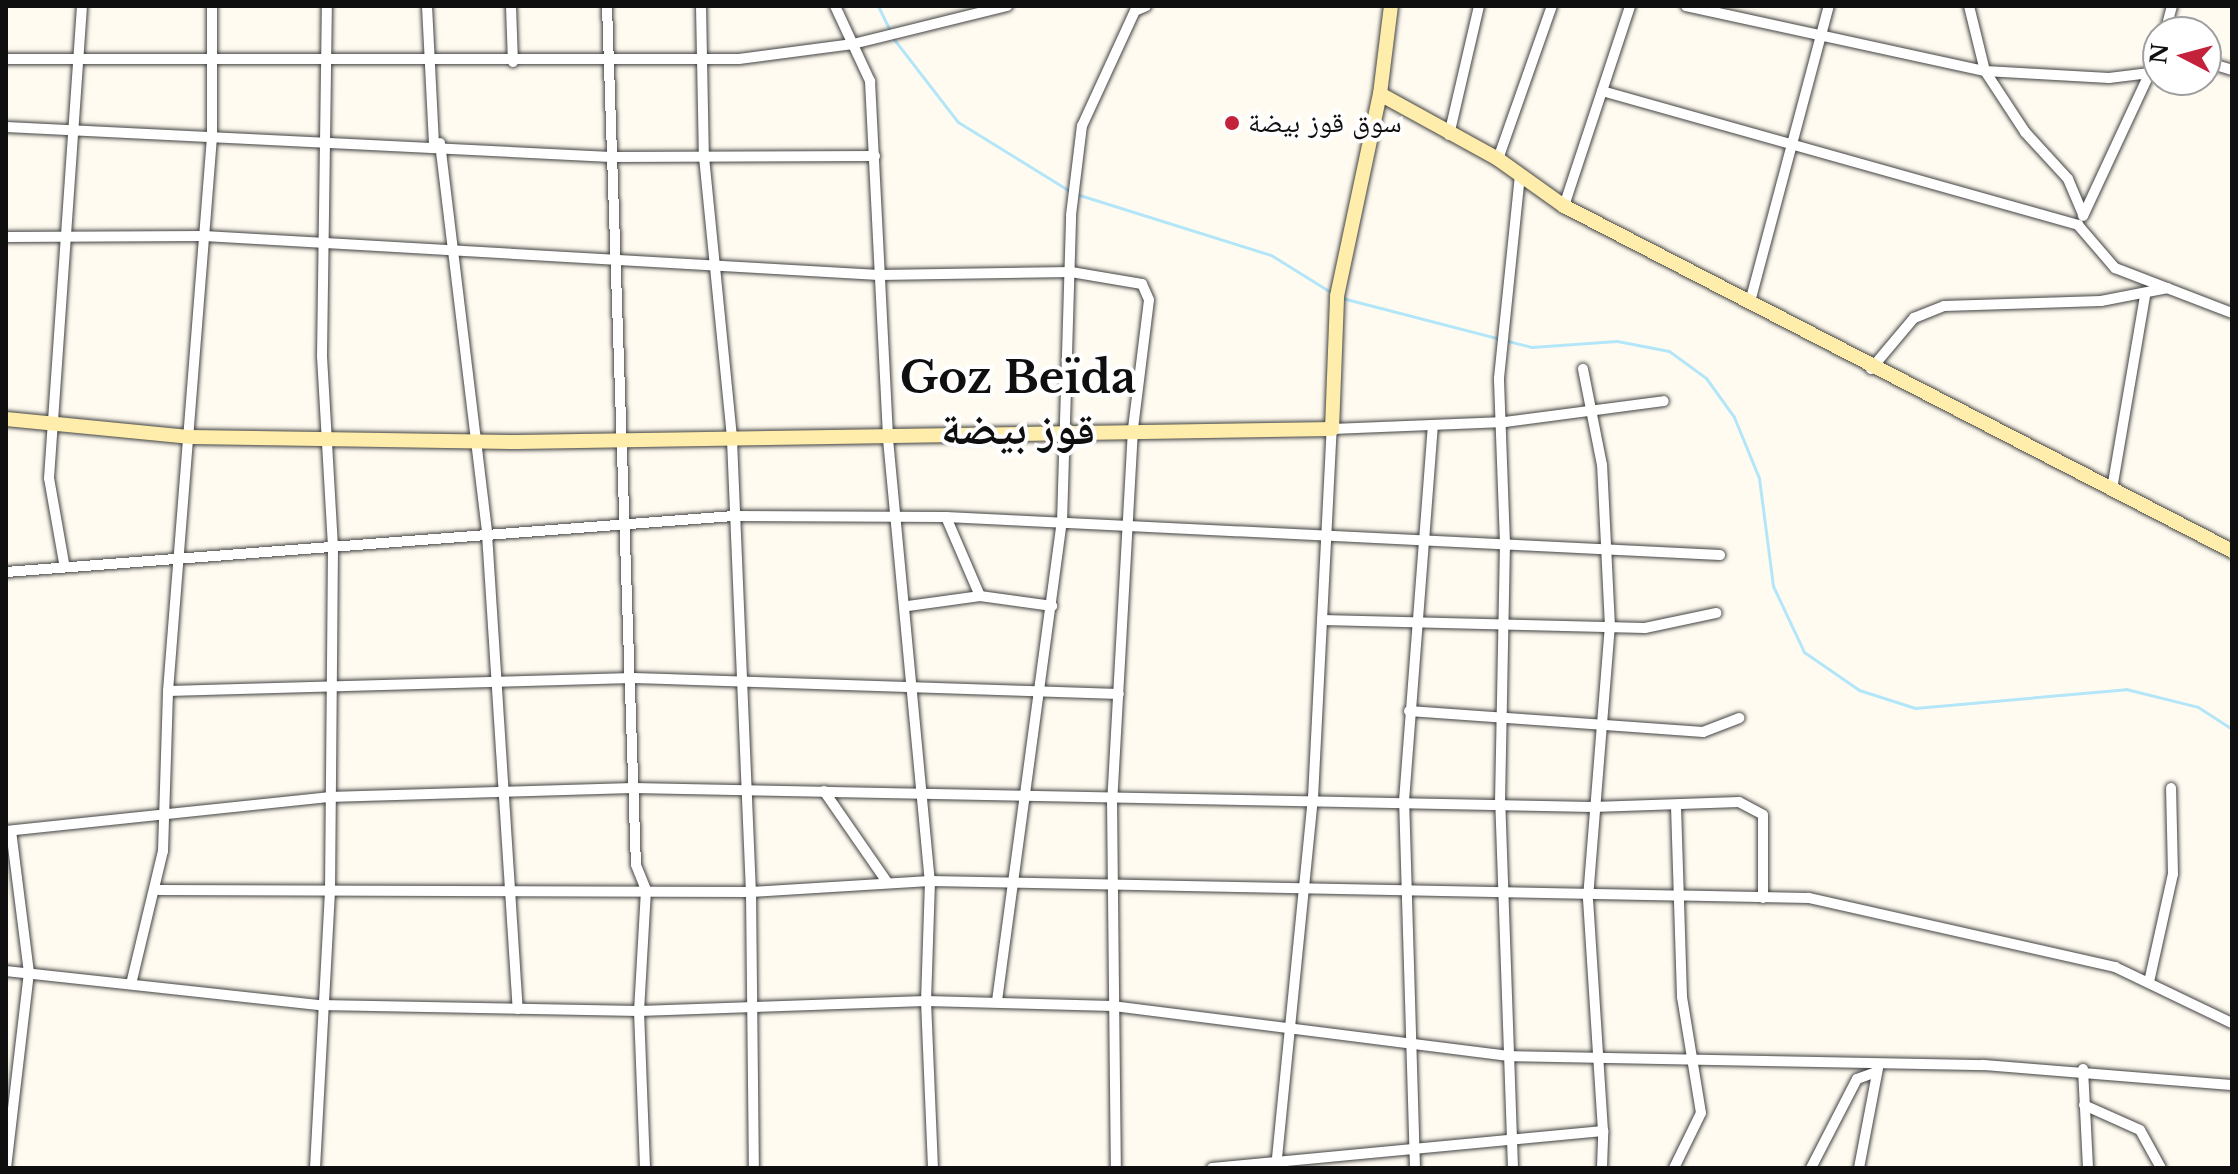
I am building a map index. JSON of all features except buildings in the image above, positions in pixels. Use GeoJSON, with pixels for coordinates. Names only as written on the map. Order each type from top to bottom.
{"type":"FeatureCollection","features":[{"type":"Feature","properties":{"kind":"main road"},"geometry":{"type":"LineString","coordinates":[[6,419],[191,437],[625,442],[888,439],[1133,429],[1332,429],[1337,296],[1380,94],[1391,6]]}},
{"type":"Feature","properties":{"kind":"main road"},"geometry":{"type":"LineString","coordinates":[[1380,94],[1449,135],[1498,159],[1564,206],[1750,302],[1871,369],[2232,551]]}},
{"type":"Feature","properties":{"kind":"street"},"geometry":{"type":"LineString","coordinates":[[64,563],[50,502],[79,131],[82,6]]}},
{"type":"Feature","properties":{"kind":"street"},"geometry":{"type":"LineString","coordinates":[[132,980],[159,890],[168,691],[178,553],[191,437],[212,137],[212,6]]}},
{"type":"Feature","properties":{"kind":"street"},"geometry":{"type":"LineString","coordinates":[[315,1168],[320,1005],[330,892],[328,797],[333,547],[325,439],[330,145],[327,6]]}},
{"type":"Feature","properties":{"kind":"street"},"geometry":{"type":"LineString","coordinates":[[427,6],[429,61],[449,251],[487,534],[501,791],[512,891],[518,1009]]}},
{"type":"Feature","properties":{"kind":"street"},"geometry":{"type":"LineString","coordinates":[[511,6],[513,62]]}},
{"type":"Feature","properties":{"kind":"street"},"geometry":{"type":"LineString","coordinates":[[607,6],[614,260],[629,523],[636,865],[646,890],[639,1011],[645,1168]]}},
{"type":"Feature","properties":{"kind":"street"},"geometry":{"type":"LineString","coordinates":[[701,6],[704,157],[732,440],[743,789],[751,892],[754,1168]]}},
{"type":"Feature","properties":{"kind":"street"},"geometry":{"type":"LineString","coordinates":[[835,6],[870,81],[888,439],[895,518],[908,606],[930,881],[926,1001],[933,1168]]}},
{"type":"Feature","properties":{"kind":"street"},"geometry":{"type":"LineString","coordinates":[[6,59],[700,60],[853,44],[1007,6]]}},
{"type":"Feature","properties":{"kind":"street"},"geometry":{"type":"LineString","coordinates":[[1449,135],[1479,6]]}},
{"type":"Feature","properties":{"kind":"street"},"geometry":{"type":"LineString","coordinates":[[1498,159],[1552,6]]}},
{"type":"Feature","properties":{"kind":"street"},"geometry":{"type":"LineString","coordinates":[[1564,206],[1630,6]]}},
{"type":"Feature","properties":{"kind":"street"},"geometry":{"type":"LineString","coordinates":[[1686,6],[1985,71],[2142,73]]}},
{"type":"Feature","properties":{"kind":"street"},"geometry":{"type":"LineString","coordinates":[[1750,302],[1794,149],[1829,6]]}},
{"type":"Feature","properties":{"kind":"street"},"geometry":{"type":"LineString","coordinates":[[1969,6],[1985,71],[2068,179],[2081,220],[2115,268],[2232,313]]}},
{"type":"Feature","properties":{"kind":"street"},"geometry":{"type":"LineString","coordinates":[[997,1001],[1062,523],[1069,433],[1071,272],[1082,126],[1137,8]]}},
{"type":"Feature","properties":{"kind":"street"},"geometry":{"type":"LineString","coordinates":[[1602,91],[1794,149],[2081,220]]}},
{"type":"Feature","properties":{"kind":"street"},"geometry":{"type":"LineString","coordinates":[[2081,220],[2143,96]]}},
{"type":"Feature","properties":{"kind":"street"},"geometry":{"type":"LineString","coordinates":[[6,127],[330,145],[437,143],[611,157],[875,156]]}},
{"type":"Feature","properties":{"kind":"street"},"geometry":{"type":"LineString","coordinates":[[1513,1168],[1509,1138],[1500,803],[1505,627],[1505,422],[1501,330],[1520,175]]}},
{"type":"Feature","properties":{"kind":"street"},"geometry":{"type":"LineString","coordinates":[[6,237],[204,236],[879,275],[1071,272],[1147,291],[1125,527],[1112,799],[1110,884],[1116,1168]]}},
{"type":"Feature","properties":{"kind":"street"},"geometry":{"type":"LineString","coordinates":[[1871,369],[1914,318],[1944,306],[2145,295],[2170,288]]}},
{"type":"Feature","properties":{"kind":"street"},"geometry":{"type":"LineString","coordinates":[[2112,489],[2145,295]]}},
{"type":"Feature","properties":{"kind":"street"},"geometry":{"type":"LineString","coordinates":[[1583,369],[1595,413],[1610,627],[1599,726],[1588,898],[1603,1131],[1602,1168]]}},
{"type":"Feature","properties":{"kind":"street"},"geometry":{"type":"LineString","coordinates":[[1276,1164],[1286,1024],[1313,798],[1332,429],[1433,428],[1505,422],[1595,413],[1664,401]]}},
{"type":"Feature","properties":{"kind":"street"},"geometry":{"type":"LineString","coordinates":[[1415,1168],[1404,893],[1404,801],[1433,428]]}},
{"type":"Feature","properties":{"kind":"street"},"geometry":{"type":"LineString","coordinates":[[6,572],[64,563],[178,553],[333,547],[734,516],[946,517],[1327,538],[1425,537],[1606,551],[1720,555]]}},
{"type":"Feature","properties":{"kind":"street"},"geometry":{"type":"LineString","coordinates":[[946,517],[980,596]]}},
{"type":"Feature","properties":{"kind":"street"},"geometry":{"type":"LineString","coordinates":[[908,606],[980,596],[1052,606]]}},
{"type":"Feature","properties":{"kind":"street"},"geometry":{"type":"LineString","coordinates":[[1322,620],[1505,627],[1610,627],[1716,613]]}},
{"type":"Feature","properties":{"kind":"street"},"geometry":{"type":"LineString","coordinates":[[168,691],[329,689],[497,680],[633,678],[1041,688],[1119,694]]}},
{"type":"Feature","properties":{"kind":"street"},"geometry":{"type":"LineString","coordinates":[[1409,711],[1703,732],[1739,718]]}},
{"type":"Feature","properties":{"kind":"street"},"geometry":{"type":"LineString","coordinates":[[6,1168],[12,1066],[29,973],[9,831],[164,812],[328,797],[633,788],[1023,799],[1313,798],[1593,807],[1759,807],[1763,898]]}},
{"type":"Feature","properties":{"kind":"street"},"geometry":{"type":"LineString","coordinates":[[2149,982],[2171,887],[2171,788]]}},
{"type":"Feature","properties":{"kind":"street"},"geometry":{"type":"LineString","coordinates":[[824,791],[887,882]]}},
{"type":"Feature","properties":{"kind":"street"},"geometry":{"type":"LineString","coordinates":[[1674,1168],[1701,1123],[1691,1063],[1678,898],[1676,808]]}},
{"type":"Feature","properties":{"kind":"street"},"geometry":{"type":"LineString","coordinates":[[159,890],[751,892],[930,881],[1588,898],[1763,898],[1863,906],[2061,952],[2149,982],[2232,1023]]}},
{"type":"Feature","properties":{"kind":"street"},"geometry":{"type":"LineString","coordinates":[[6,971],[132,980],[320,1005],[639,1011],[926,1001],[1113,1006],[1286,1024],[1508,1056],[1878,1069],[2083,1069],[2232,1085]]}},
{"type":"Feature","properties":{"kind":"street"},"geometry":{"type":"LineString","coordinates":[[1811,1168],[1857,1079],[1878,1069]]}},
{"type":"Feature","properties":{"kind":"street"},"geometry":{"type":"LineString","coordinates":[[1859,1168],[1878,1069]]}},
{"type":"Feature","properties":{"kind":"street"},"geometry":{"type":"LineString","coordinates":[[2083,1069],[2088,1168]]}},
{"type":"Feature","properties":{"kind":"street"},"geometry":{"type":"LineString","coordinates":[[2084,1105],[2140,1130],[2161,1168]]}},
{"type":"Feature","properties":{"kind":"street"},"geometry":{"type":"LineString","coordinates":[[1212,1168],[1603,1131]]}},
{"type":"Feature","properties":{"kind":"waterway"},"geometry":{"type":"LineString","coordinates":[[878,6],[890,31]]}},
{"type":"Feature","properties":{"kind":"waterway"},"geometry":{"type":"LineString","coordinates":[[893,38],[958,122],[1073,193],[1271,255],[1332,293]]}},
{"type":"Feature","properties":{"kind":"waterway"},"geometry":{"type":"LineString","coordinates":[[1342,298],[1532,347],[1617,341],[1669,351],[1706,378],[1734,417],[1759,478],[1773,586],[1804,652],[1859,690],[1915,708],[2126,689],[2198,707],[2232,729]]}},
{"type":"Feature","properties":{"kind":"place","name":"سوق قوز بيضة"},"geometry":{"type":"Point","coordinates":[1232,123]}},
{"type":"Feature","properties":{"kind":"district","name":"Goz Beïda قوز بيضة"},"geometry":{"type":"Point","coordinates":[1018,404]}}]}
